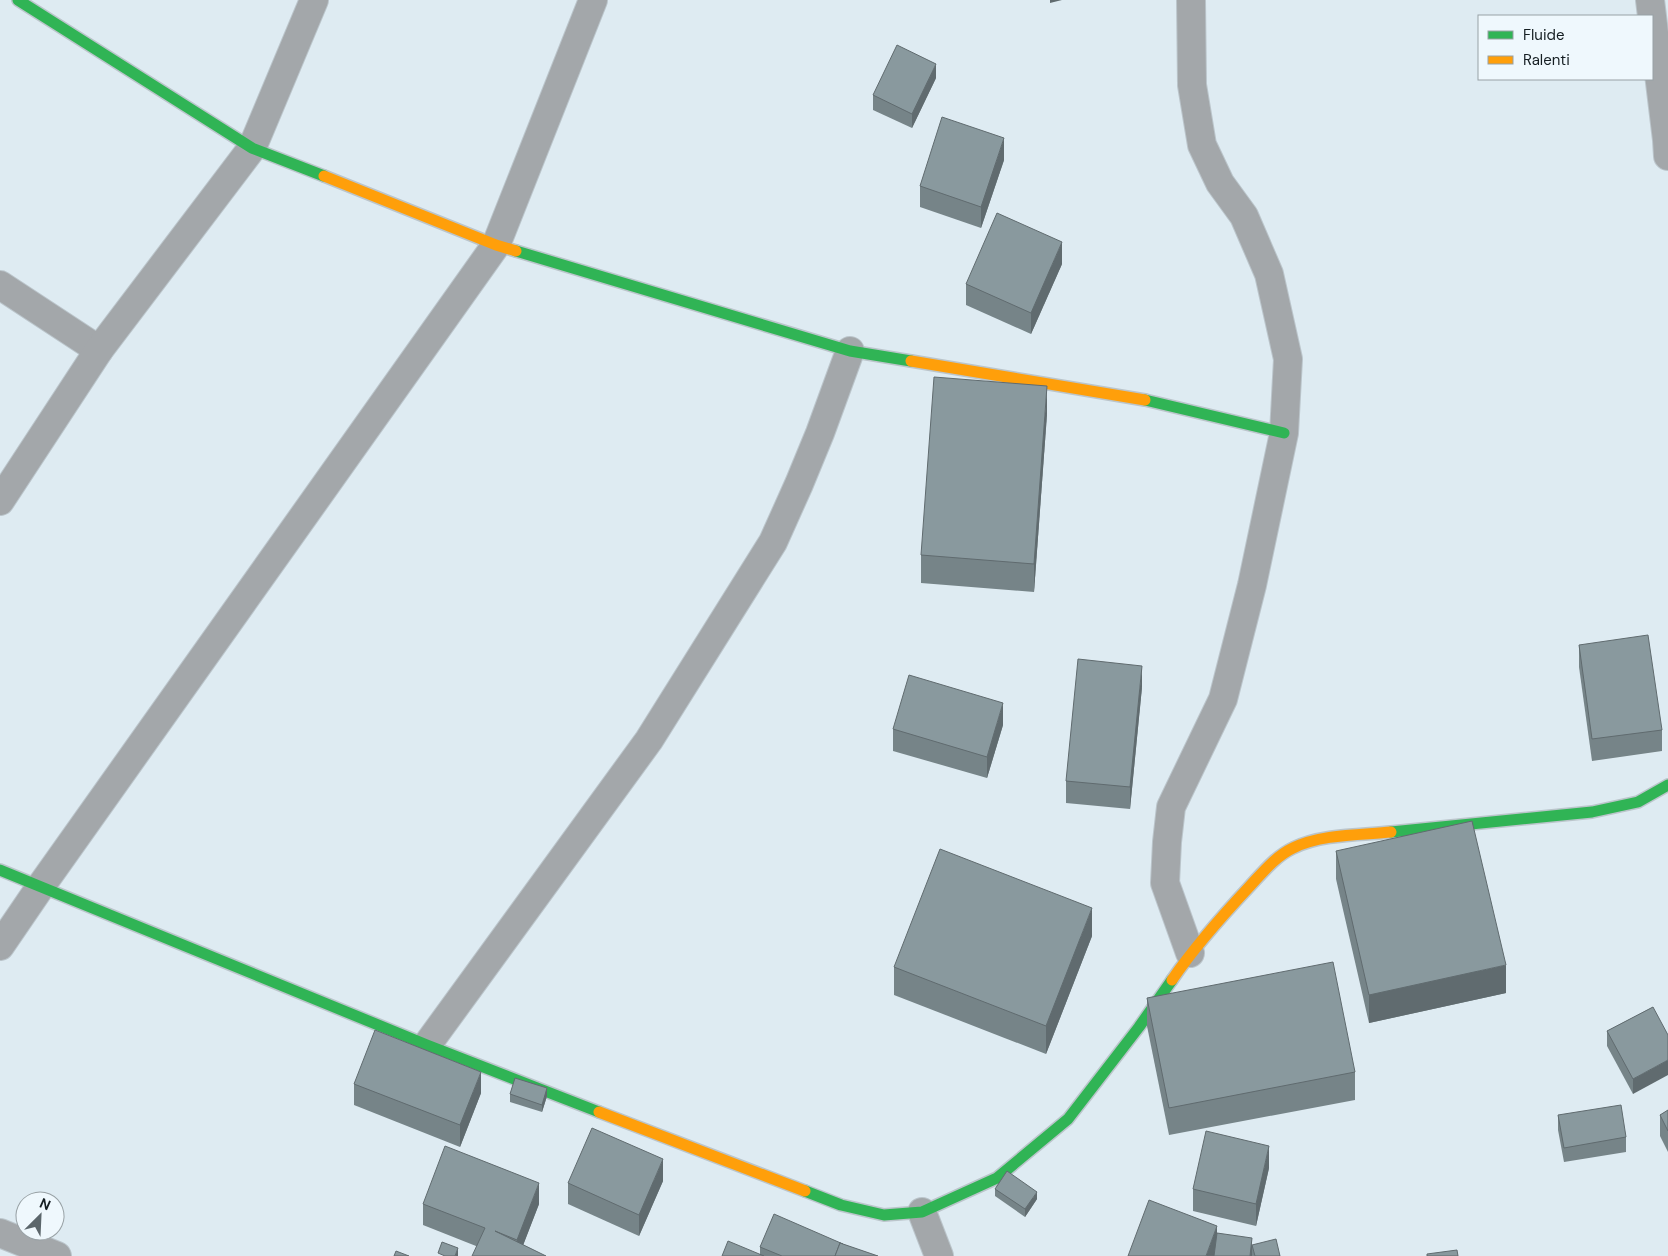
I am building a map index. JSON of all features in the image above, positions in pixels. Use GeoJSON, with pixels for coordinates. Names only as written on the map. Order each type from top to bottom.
{"type":"FeatureCollection","features":[{"type":"Feature","properties":{"kind":"street"},"geometry":{"type":"LineString","coordinates":[[18,0],[252,148],[496,245],[850,351],[1154,401],[1284,434]]}},
{"type":"Feature","properties":{"kind":"street"},"geometry":{"type":"LineString","coordinates":[[0,500],[99,350],[252,148],[314,0]]}},
{"type":"Feature","properties":{"kind":"street"},"geometry":{"type":"LineString","coordinates":[[0,946],[496,245],[593,0]]}},
{"type":"Feature","properties":{"kind":"street"},"geometry":{"type":"LineString","coordinates":[[1190,953],[1165,883],[1171,807],[1223,699],[1252,584],[1284,434],[1288,359],[1269,274],[1244,216],[1220,183],[1202,145],[1192,85],[1191,0]]}},
{"type":"Feature","properties":{"kind":"street"},"geometry":{"type":"LineString","coordinates":[[1650,0],[1652,15]]}},
{"type":"Feature","properties":{"kind":"street"},"geometry":{"type":"LineString","coordinates":[[1653,25],[1668,156]]}},
{"type":"Feature","properties":{"kind":"street"},"geometry":{"type":"LineString","coordinates":[[0,285],[99,350]]}},
{"type":"Feature","properties":{"kind":"street"},"geometry":{"type":"LineString","coordinates":[[427,1046],[649,740],[773,542],[806,467],[850,351]]}},
{"type":"Feature","properties":{"kind":"street"},"geometry":{"type":"LineString","coordinates":[[0,870],[427,1046],[841,1205],[884,1214],[922,1212],[997,1178],[1068,1118],[1139,1027],[1190,953],[1270,865],[1293,848],[1322,839],[1592,812],[1638,802],[1668,785]]}},
{"type":"Feature","properties":{"kind":"street"},"geometry":{"type":"LineString","coordinates":[[922,1212],[939,1256]]}},
{"type":"Feature","properties":{"kind":"street"},"geometry":{"type":"LineString","coordinates":[[0,1233],[57,1256]]}},
{"type":"Feature","properties":{"kind":"building"},"geometry":{"type":"Polygon","coordinates":[[[897,45],[936,64],[912,114],[873,95],[897,45]]]}},
{"type":"Feature","properties":{"kind":"building"},"geometry":{"type":"Polygon","coordinates":[[[942,117],[1004,138],[981,207],[920,186],[942,117]]]}},
{"type":"Feature","properties":{"kind":"building"},"geometry":{"type":"Polygon","coordinates":[[[997,213],[1062,242],[1031,313],[966,284],[997,213]]]}},
{"type":"Feature","properties":{"kind":"building"},"geometry":{"type":"Polygon","coordinates":[[[934,377],[1047,386],[1034,564],[921,555],[934,377]]]}},
{"type":"Feature","properties":{"kind":"building"},"geometry":{"type":"Polygon","coordinates":[[[1648,635],[1662,730],[1592,739],[1579,645],[1648,635]]]}},
{"type":"Feature","properties":{"kind":"building"},"geometry":{"type":"Polygon","coordinates":[[[1078,659],[1142,666],[1130,787],[1066,781],[1078,659]]]}},
{"type":"Feature","properties":{"kind":"building"},"geometry":{"type":"Polygon","coordinates":[[[909,675],[1003,703],[987,757],[893,729],[909,675]]]}},
{"type":"Feature","properties":{"kind":"building"},"geometry":{"type":"Polygon","coordinates":[[[1472,821],[1506,965],[1369,995],[1336,851],[1472,821]]]}},
{"type":"Feature","properties":{"kind":"building"},"geometry":{"type":"Polygon","coordinates":[[[940,849],[1092,908],[1046,1026],[894,967],[940,849]]]}},
{"type":"Feature","properties":{"kind":"building"},"geometry":{"type":"Polygon","coordinates":[[[1333,962],[1355,1072],[1169,1108],[1147,998],[1333,962]]]}},
{"type":"Feature","properties":{"kind":"building"},"geometry":{"type":"Polygon","coordinates":[[[1653,1007],[1668,1035],[1668,1060],[1633,1079],[1607,1031],[1653,1007]]]}},
{"type":"Feature","properties":{"kind":"building"},"geometry":{"type":"Polygon","coordinates":[[[375,1030],[481,1072],[460,1125],[354,1084],[375,1030]]]}},
{"type":"Feature","properties":{"kind":"building"},"geometry":{"type":"Polygon","coordinates":[[[515,1078],[547,1088],[542,1105],[510,1094],[515,1078]]]}},
{"type":"Feature","properties":{"kind":"building"},"geometry":{"type":"Polygon","coordinates":[[[1621,1105],[1626,1137],[1564,1148],[1558,1115],[1621,1105]]]}},
{"type":"Feature","properties":{"kind":"building"},"geometry":{"type":"Polygon","coordinates":[[[1668,1110],[1668,1131],[1660,1115],[1668,1110]]]}},
{"type":"Feature","properties":{"kind":"building"},"geometry":{"type":"Polygon","coordinates":[[[592,1128],[663,1159],[639,1215],[568,1183],[592,1128]]]}},
{"type":"Feature","properties":{"kind":"building"},"geometry":{"type":"Polygon","coordinates":[[[1206,1131],[1269,1146],[1256,1204],[1193,1189],[1206,1131]]]}},
{"type":"Feature","properties":{"kind":"building"},"geometry":{"type":"Polygon","coordinates":[[[445,1146],[539,1183],[517,1240],[495,1231],[546,1256],[472,1256],[485,1228],[423,1204],[445,1146]]]}},
{"type":"Feature","properties":{"kind":"building"},"geometry":{"type":"Polygon","coordinates":[[[1007,1171],[1037,1192],[1025,1209],[995,1189],[1007,1171]]]}},
{"type":"Feature","properties":{"kind":"building"},"geometry":{"type":"Polygon","coordinates":[[[1149,1200],[1217,1226],[1206,1256],[1128,1256],[1149,1200]]]}},
{"type":"Feature","properties":{"kind":"building"},"geometry":{"type":"Polygon","coordinates":[[[774,1214],[843,1244],[840,1243],[835,1256],[782,1256],[760,1247],[774,1214]]]}},
{"type":"Feature","properties":{"kind":"building"},"geometry":{"type":"Polygon","coordinates":[[[1217,1233],[1252,1238],[1250,1256],[1214,1256],[1217,1233]]]}},
{"type":"Feature","properties":{"kind":"building"},"geometry":{"type":"Polygon","coordinates":[[[1276,1239],[1280,1256],[1255,1256],[1252,1245],[1276,1239]]]}},
{"type":"Feature","properties":{"kind":"building"},"geometry":{"type":"Polygon","coordinates":[[[728,1241],[764,1256],[722,1256],[728,1241]]]}},
{"type":"Feature","properties":{"kind":"building"},"geometry":{"type":"Polygon","coordinates":[[[442,1242],[458,1248],[455,1256],[445,1256],[438,1253],[442,1242]]]}},
{"type":"Feature","properties":{"kind":"building"},"geometry":{"type":"Polygon","coordinates":[[[840,1243],[878,1256],[835,1256],[840,1243]]]}},
{"type":"Feature","properties":{"kind":"building"},"geometry":{"type":"Polygon","coordinates":[[[1457,1250],[1458,1256],[1427,1256],[1427,1254],[1457,1250]]]}},
{"type":"Feature","properties":{"kind":"building"},"geometry":{"type":"Polygon","coordinates":[[[396,1251],[409,1256],[394,1256],[396,1251]]]}},
{"type":"Feature","properties":{"kind":"traffic: fast"},"geometry":{"type":"LineString","coordinates":[[18,0],[252,148],[324,176]]}},
{"type":"Feature","properties":{"kind":"traffic: fast"},"geometry":{"type":"LineString","coordinates":[[516,251],[850,351],[911,361]]}},
{"type":"Feature","properties":{"kind":"traffic: fast"},"geometry":{"type":"LineString","coordinates":[[1145,400],[1284,433]]}},
{"type":"Feature","properties":{"kind":"traffic: fast"},"geometry":{"type":"LineString","coordinates":[[1391,832],[1592,812],[1638,802],[1668,785]]}},
{"type":"Feature","properties":{"kind":"traffic: fast"},"geometry":{"type":"LineString","coordinates":[[0,870],[427,1045],[599,1112]]}},
{"type":"Feature","properties":{"kind":"traffic: fast"},"geometry":{"type":"LineString","coordinates":[[805,1191],[841,1205],[884,1215],[922,1212],[997,1178],[1068,1119],[1139,1027],[1172,980]]}},
{"type":"Feature","properties":{"kind":"traffic: slow"},"geometry":{"type":"LineString","coordinates":[[324,176],[496,245],[516,251]]}},
{"type":"Feature","properties":{"kind":"traffic: slow"},"geometry":{"type":"LineString","coordinates":[[911,361],[1145,400]]}},
{"type":"Feature","properties":{"kind":"traffic: slow"},"geometry":{"type":"LineString","coordinates":[[1172,980],[1199,943],[1281,855],[1304,843],[1316,840],[1391,832]]}},
{"type":"Feature","properties":{"kind":"traffic: slow"},"geometry":{"type":"LineString","coordinates":[[599,1112],[805,1191]]}}]}
